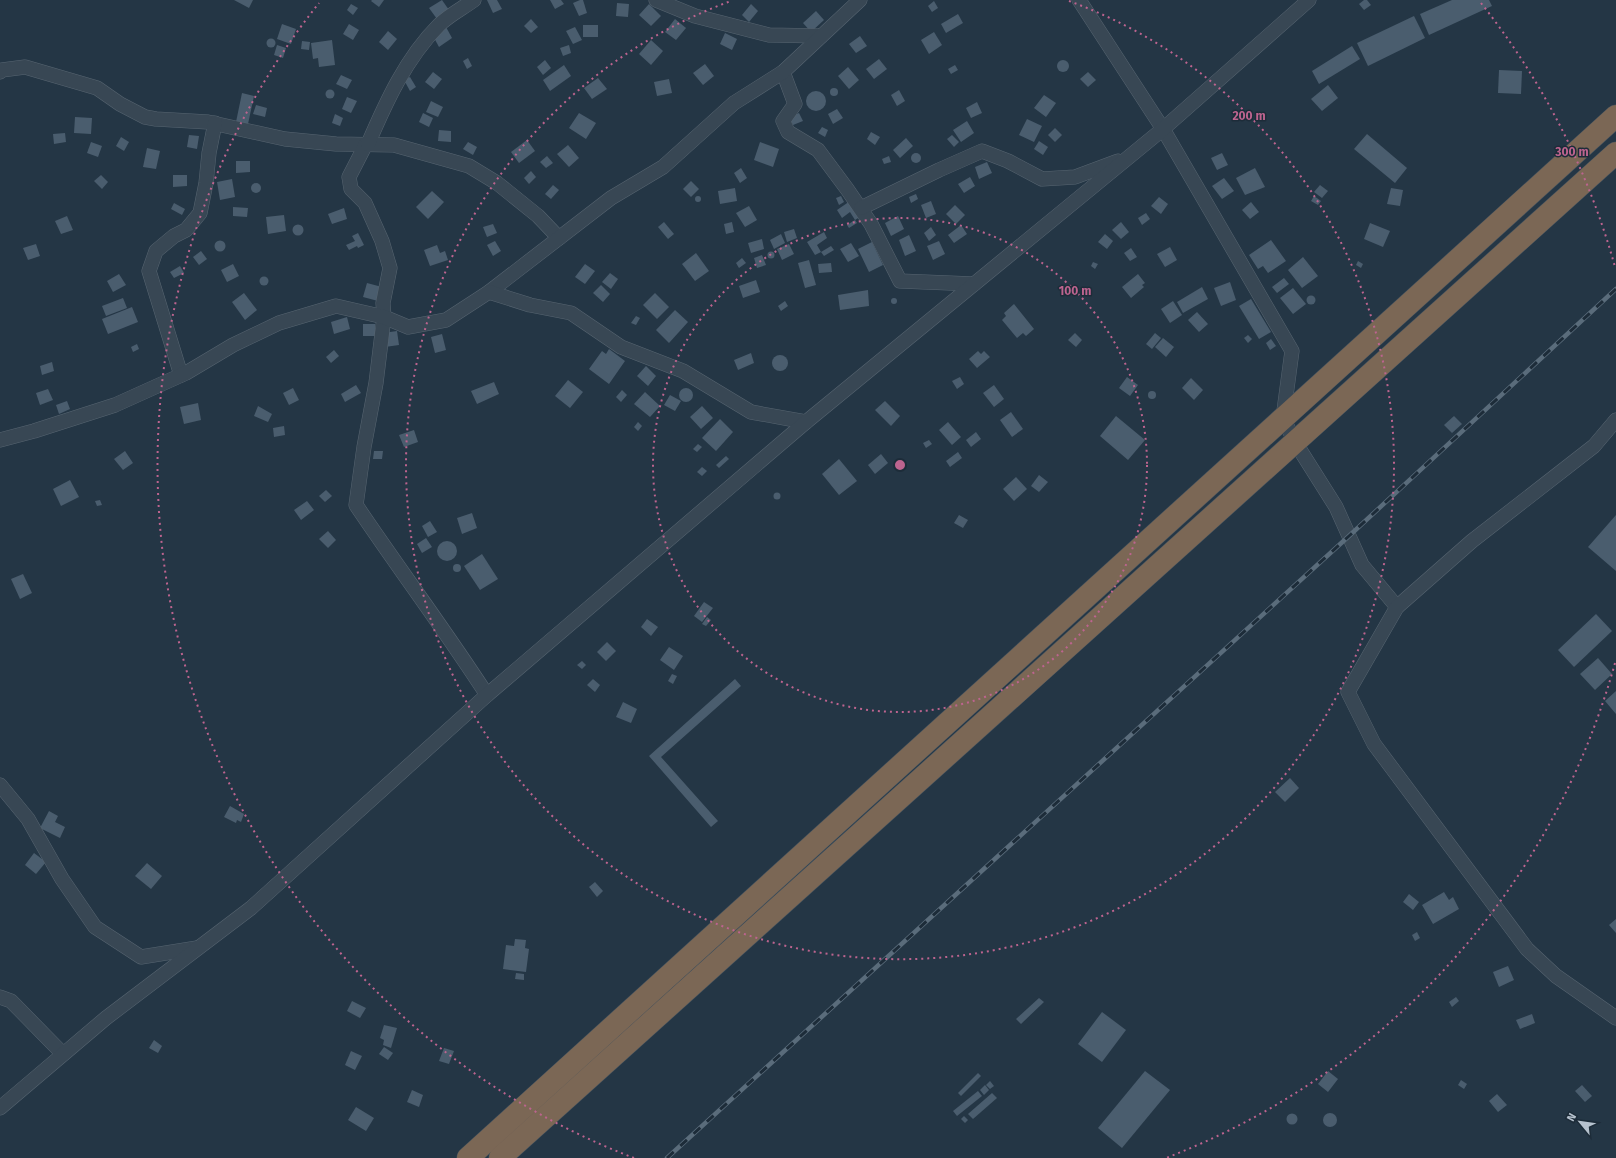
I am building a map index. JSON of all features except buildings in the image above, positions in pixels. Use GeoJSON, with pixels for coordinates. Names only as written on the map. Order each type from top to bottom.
{"type":"FeatureCollection","features":[{"type":"Feature","properties":{"kind":"highway"},"geometry":{"type":"LineString","coordinates":[[468,1158],[1616,116]]}},
{"type":"Feature","properties":{"kind":"highway"},"geometry":{"type":"LineString","coordinates":[[500,1158],[1616,153]]}},
{"type":"Feature","properties":{"kind":"street"},"geometry":{"type":"LineString","coordinates":[[474,0],[440,25],[413,56],[391,93],[367,144],[349,176],[351,189],[365,203],[374,222],[382,241],[390,268],[383,303],[384,318],[376,383],[364,447],[356,505],[394,562],[456,646],[487,695]]}},
{"type":"Feature","properties":{"kind":"street"},"geometry":{"type":"LineString","coordinates":[[656,0],[695,16],[768,35],[822,36]]}},
{"type":"Feature","properties":{"kind":"street"},"geometry":{"type":"LineString","coordinates":[[0,440],[34,431],[115,405],[182,375],[232,345],[279,323],[336,306],[384,318],[408,326],[446,320],[489,292],[611,198],[663,167],[734,103],[783,72],[860,0]]}},
{"type":"Feature","properties":{"kind":"street"},"geometry":{"type":"LineString","coordinates":[[1079,0],[1163,129],[1292,351],[1282,418],[1295,442],[1336,507],[1362,564],[1397,608]]}},
{"type":"Feature","properties":{"kind":"street"},"geometry":{"type":"LineString","coordinates":[[0,1108],[106,1018],[251,908],[487,695],[806,422],[1163,129],[1309,0]]}},
{"type":"Feature","properties":{"kind":"street"},"geometry":{"type":"LineString","coordinates":[[0,61],[17,68]]}},
{"type":"Feature","properties":{"kind":"street"},"geometry":{"type":"LineString","coordinates":[[0,72],[2,70],[25,67],[97,88],[120,104],[145,117],[215,124],[285,139],[336,144],[394,145],[469,166],[497,183],[538,216],[559,238]]}},
{"type":"Feature","properties":{"kind":"street"},"geometry":{"type":"LineString","coordinates":[[783,72],[795,104],[783,121],[788,132],[818,150],[871,224],[900,282],[974,284]]}},
{"type":"Feature","properties":{"kind":"street"},"geometry":{"type":"LineString","coordinates":[[182,375],[149,271],[156,251],[174,236],[186,230],[200,213],[215,124]]}},
{"type":"Feature","properties":{"kind":"street"},"geometry":{"type":"LineString","coordinates":[[861,208],[982,151],[1008,161],[1042,179],[1075,177],[1129,157]]}},
{"type":"Feature","properties":{"kind":"street"},"geometry":{"type":"LineString","coordinates":[[489,292],[530,304],[571,313],[621,347],[683,371],[751,412],[806,422]]}},
{"type":"Feature","properties":{"kind":"street"},"geometry":{"type":"LineString","coordinates":[[1616,420],[1594,446],[1472,542],[1397,608],[1348,692],[1374,744],[1527,949],[1556,976],[1616,1018]]}},
{"type":"Feature","properties":{"kind":"street"},"geometry":{"type":"LineString","coordinates":[[0,786],[28,819],[62,879],[95,927],[141,957],[199,948]]}},
{"type":"Feature","properties":{"kind":"street"},"geometry":{"type":"LineString","coordinates":[[0,997],[11,1002],[63,1054]]}},
{"type":"Feature","properties":{"kind":"railway"},"geometry":{"type":"LineString","coordinates":[[667,1158],[1349,536],[1616,289]]}}]}
